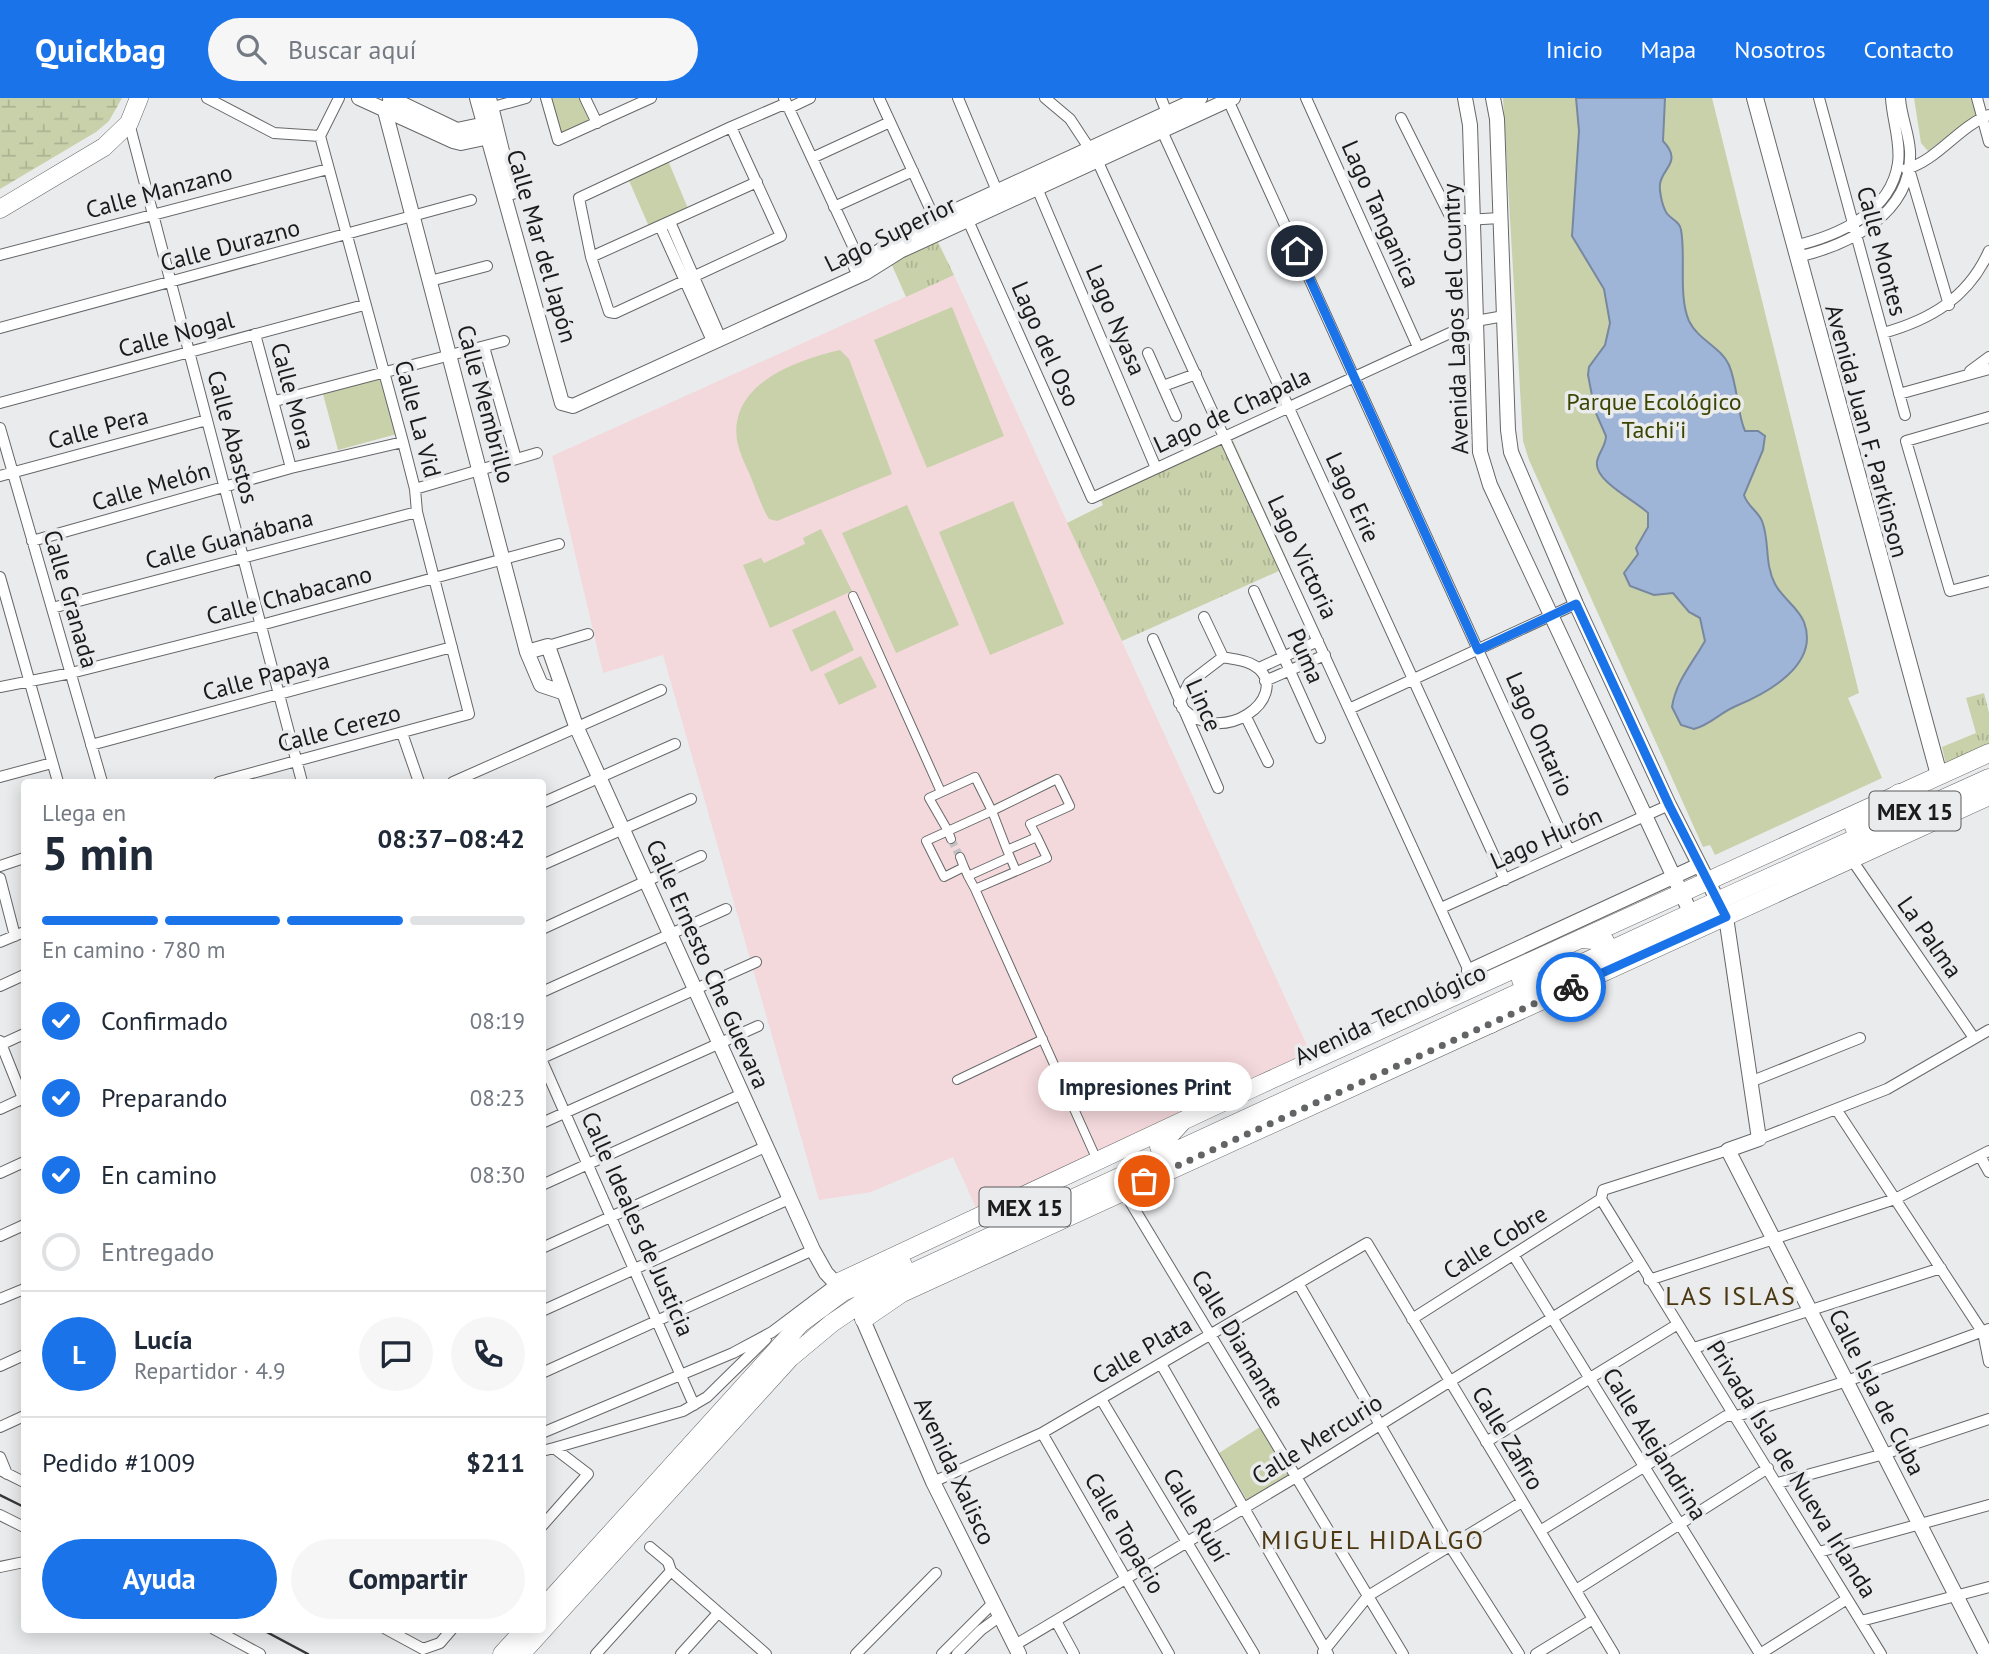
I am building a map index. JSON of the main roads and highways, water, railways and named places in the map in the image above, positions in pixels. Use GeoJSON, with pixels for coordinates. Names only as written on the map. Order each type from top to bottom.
{"type":"FeatureCollection","features":[{"type":"Feature","properties":{"kind":"main road"},"geometry":{"type":"LineString","coordinates":[[0,199],[114,128],[125,113],[129,98]]}},
{"type":"Feature","properties":{"kind":"main road"},"geometry":{"type":"LineString","coordinates":[[0,209],[104,147],[129,123],[139,98]]}},
{"type":"Feature","properties":{"kind":"main road","name":"Avenida Juan F. Parkinson"},"geometry":{"type":"LineString","coordinates":[[1755,98],[1939,775]]}},
{"type":"Feature","properties":{"kind":"main road","name":"Avenida Tecnológico"},"geometry":{"type":"LineString","coordinates":[[546,1626],[790,1358],[832,1323],[1491,1024],[1689,910],[1710,884],[1989,753]]}},
{"type":"Feature","properties":{"kind":"main road","name":"Avenida Tecnológico"},"geometry":{"type":"LineString","coordinates":[[1710,884],[1854,827],[1989,766]]}},
{"type":"Feature","properties":{"kind":"main road","name":"Avenida Tecnológico"},"geometry":{"type":"LineString","coordinates":[[1710,884],[1841,845],[1989,778]]}},
{"type":"Feature","properties":{"kind":"main road"},"geometry":{"type":"LineString","coordinates":[[1854,827],[1899,793]]}},
{"type":"Feature","properties":{"kind":"main road","name":"Avenida Tecnológico"},"geometry":{"type":"LineString","coordinates":[[546,1605],[785,1339],[840,1287],[1097,1160],[1581,939],[1689,910],[1726,917],[1989,796]]}},
{"type":"Feature","properties":{"kind":"main road"},"geometry":{"type":"LineString","coordinates":[[1841,845],[1897,838]]}},
{"type":"Feature","properties":{"kind":"main road","name":"Avenida Tecnológico"},"geometry":{"type":"LineString","coordinates":[[840,1287],[1159,1147],[1605,941],[1689,910]]}},
{"type":"Feature","properties":{"kind":"main road","name":"Avenida Tecnológico"},"geometry":{"type":"LineString","coordinates":[[859,1312],[894,1282],[1689,910]]}},
{"type":"Feature","properties":{"kind":"main road"},"geometry":{"type":"LineString","coordinates":[[1581,939],[1605,941]]}},
{"type":"Feature","properties":{"kind":"main road"},"geometry":{"type":"LineString","coordinates":[[1521,980],[1538,959]]}},
{"type":"Feature","properties":{"kind":"main road"},"geometry":{"type":"LineString","coordinates":[[1450,1024],[1491,1024]]}},
{"type":"Feature","properties":{"kind":"main road"},"geometry":{"type":"LineString","coordinates":[[1159,1147],[1182,1122]]}},
{"type":"Feature","properties":{"kind":"main road"},"geometry":{"type":"LineString","coordinates":[[1051,1207],[1084,1209]]}},
{"type":"Feature","properties":{"kind":"main road"},"geometry":{"type":"LineString","coordinates":[[502,1654],[521,1633]]}},
{"type":"Feature","properties":{"kind":"main road","name":"Avenida Tecnológico"},"geometry":{"type":"LineString","coordinates":[[521,1654],[540,1633]]}},
{"type":"Feature","properties":{"kind":"water"},"geometry":{"type":"Polygon","coordinates":[[[1576,98],[1665,98],[1663,141],[1669,148],[1671,160],[1662,178],[1660,190],[1667,213],[1681,230],[1686,311],[1693,328],[1721,353],[1729,365],[1745,431],[1758,431],[1765,436],[1763,450],[1744,495],[1762,521],[1769,568],[1775,584],[1801,617],[1807,637],[1798,664],[1788,675],[1762,693],[1694,729],[1681,725],[1672,707],[1681,681],[1705,641],[1700,618],[1689,612],[1673,593],[1654,595],[1630,586],[1624,573],[1638,554],[1636,548],[1648,527],[1648,513],[1609,483],[1598,469],[1597,462],[1606,436],[1595,411],[1588,375],[1589,367],[1605,345],[1610,323],[1604,289],[1572,236],[1579,131],[1576,98]]]}},
{"type":"Feature","properties":{"kind":"tunnel"},"geometry":{"type":"LineString","coordinates":[[951,839],[960,857]]}},
{"type":"Feature","properties":{"kind":"railway"},"geometry":{"type":"LineString","coordinates":[[0,1495],[21,1506]]}},
{"type":"Feature","properties":{"kind":"railway"},"geometry":{"type":"LineString","coordinates":[[269,1633],[308,1654]]}},
{"type":"Feature","properties":{"kind":"place","name":"Impresiones Print"},"geometry":{"type":"Point","coordinates":[1144,1181]}},
{"type":"Feature","properties":{"kind":"district","name":"LAS ISLAS"},"geometry":{"type":"Point","coordinates":[1731,1295]}},
{"type":"Feature","properties":{"kind":"district","name":"MIGUEL HIDALGO"},"geometry":{"type":"Point","coordinates":[1373,1539]}},
{"type":"Feature","properties":{"kind":"park label","name":"Parque Ecológico Tachi'i"},"geometry":{"type":"Point","coordinates":[1654,415]}}]}
